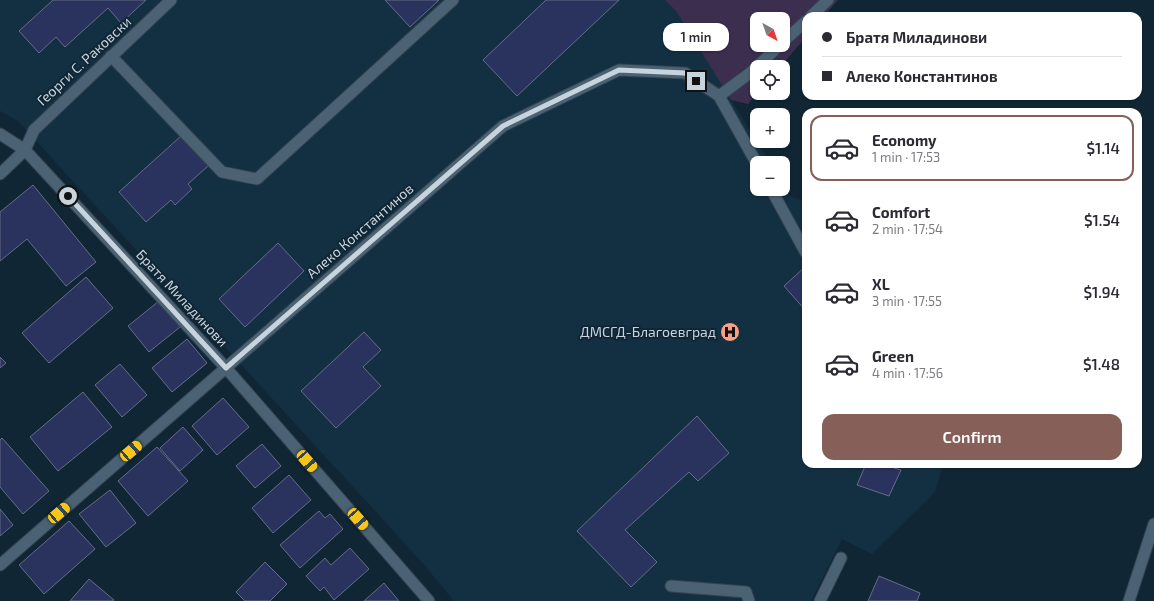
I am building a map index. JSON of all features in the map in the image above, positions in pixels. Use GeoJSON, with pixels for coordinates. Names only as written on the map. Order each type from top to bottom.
{"type":"FeatureCollection","features":[{"type":"Feature","properties":{"kind":"street","name":"Георги С. Раковски"},"geometry":{"type":"LineString","coordinates":[[25,150],[34,130],[171,0]]}},
{"type":"Feature","properties":{"kind":"street"},"geometry":{"type":"LineString","coordinates":[[111,56],[222,172],[257,179],[453,0]]}},
{"type":"Feature","properties":{"kind":"street"},"geometry":{"type":"LineString","coordinates":[[815,12],[828,0]]}},
{"type":"Feature","properties":{"kind":"street"},"geometry":{"type":"LineString","coordinates":[[790,36],[802,25]]}},
{"type":"Feature","properties":{"kind":"street"},"geometry":{"type":"LineString","coordinates":[[719,96],[750,73],[772,52]]}},
{"type":"Feature","properties":{"kind":"street","name":"Алеко Константинов"},"geometry":{"type":"LineString","coordinates":[[0,565],[503,126],[619,70],[685,73],[719,96],[753,156]]}},
{"type":"Feature","properties":{"kind":"street","name":"Братя Миладинови"},"geometry":{"type":"LineString","coordinates":[[0,134],[25,150],[226,368],[429,601]]}},
{"type":"Feature","properties":{"kind":"street"},"geometry":{"type":"LineString","coordinates":[[0,174],[25,150]]}},
{"type":"Feature","properties":{"kind":"street"},"geometry":{"type":"LineString","coordinates":[[775,196],[802,246]]}},
{"type":"Feature","properties":{"kind":"street"},"geometry":{"type":"LineString","coordinates":[[1129,601],[1154,524]]}},
{"type":"Feature","properties":{"kind":"street"},"geometry":{"type":"LineString","coordinates":[[820,601],[841,558]]}},
{"type":"Feature","properties":{"kind":"street"},"geometry":{"type":"LineString","coordinates":[[671,586],[746,592],[749,601]]}},
{"type":"Feature","properties":{"kind":"shaded area"},"geometry":{"type":"Polygon","coordinates":[[[0,0],[665,0],[676,11],[750,131],[750,148],[761,148],[766,156],[750,156],[750,196],[790,195],[802,200],[802,468],[942,468],[935,492],[872,554],[842,539],[811,601],[454,601],[421,561],[18,121],[0,111],[0,0]]]}},
{"type":"Feature","properties":{"kind":"shaded area"},"geometry":{"type":"Polygon","coordinates":[[[665,0],[838,0],[828,12],[802,12],[802,42],[786,60],[750,60],[750,100],[751,100],[748,104],[731,100],[676,11],[665,0]]]}},
{"type":"Feature","properties":{"kind":"building"},"geometry":{"type":"Polygon","coordinates":[[[53,0],[146,0],[121,23],[108,8],[65,47],[56,37],[39,53],[19,31],[53,0]]]}},
{"type":"Feature","properties":{"kind":"building"},"geometry":{"type":"Polygon","coordinates":[[[385,0],[439,0],[410,27],[385,0]]]}},
{"type":"Feature","properties":{"kind":"building"},"geometry":{"type":"Polygon","coordinates":[[[546,0],[619,0],[517,96],[483,60],[546,0]]]}},
{"type":"Feature","properties":{"kind":"building"},"geometry":{"type":"Polygon","coordinates":[[[181,136],[208,166],[188,184],[192,189],[175,205],[171,200],[146,222],[119,192],[181,136]]]}},
{"type":"Feature","properties":{"kind":"building"},"geometry":{"type":"Polygon","coordinates":[[[33,185],[96,262],[66,286],[27,239],[0,261],[0,212],[33,185]]]}},
{"type":"Feature","properties":{"kind":"building"},"geometry":{"type":"Polygon","coordinates":[[[278,243],[304,271],[245,327],[219,299],[278,243]]]}},
{"type":"Feature","properties":{"kind":"building"},"geometry":{"type":"Polygon","coordinates":[[[802,270],[802,306],[784,286],[802,270]]]}},
{"type":"Feature","properties":{"kind":"building"},"geometry":{"type":"Polygon","coordinates":[[[86,277],[113,308],[49,363],[22,333],[86,277]]]}},
{"type":"Feature","properties":{"kind":"building"},"geometry":{"type":"Polygon","coordinates":[[[159,301],[180,327],[149,352],[128,326],[159,301]]]}},
{"type":"Feature","properties":{"kind":"building"},"geometry":{"type":"Polygon","coordinates":[[[364,332],[381,350],[363,367],[381,386],[336,428],[301,391],[364,332]]]}},
{"type":"Feature","properties":{"kind":"building"},"geometry":{"type":"Polygon","coordinates":[[[187,339],[207,363],[172,392],[152,368],[187,339]]]}},
{"type":"Feature","properties":{"kind":"building"},"geometry":{"type":"Polygon","coordinates":[[[0,357],[6,363],[0,368],[0,357]]]}},
{"type":"Feature","properties":{"kind":"building"},"geometry":{"type":"Polygon","coordinates":[[[120,364],[147,395],[122,417],[95,385],[120,364]]]}},
{"type":"Feature","properties":{"kind":"building"},"geometry":{"type":"Polygon","coordinates":[[[83,392],[112,427],[58,471],[30,437],[83,392]]]}},
{"type":"Feature","properties":{"kind":"building"},"geometry":{"type":"Polygon","coordinates":[[[223,398],[249,427],[217,455],[192,426],[223,398]]]}},
{"type":"Feature","properties":{"kind":"building"},"geometry":{"type":"Polygon","coordinates":[[[697,416],[729,453],[698,481],[689,472],[625,530],[657,562],[631,587],[577,531],[697,416]]]}},
{"type":"Feature","properties":{"kind":"building"},"geometry":{"type":"Polygon","coordinates":[[[183,427],[203,450],[180,471],[160,448],[183,427]]]}},
{"type":"Feature","properties":{"kind":"building"},"geometry":{"type":"Polygon","coordinates":[[[2,438],[49,491],[23,514],[0,487],[0,440],[2,438]]]}},
{"type":"Feature","properties":{"kind":"building"},"geometry":{"type":"Polygon","coordinates":[[[262,444],[281,466],[255,488],[236,466],[262,444]]]}},
{"type":"Feature","properties":{"kind":"building"},"geometry":{"type":"Polygon","coordinates":[[[157,447],[188,481],[148,516],[118,481],[157,447]]]}},
{"type":"Feature","properties":{"kind":"building"},"geometry":{"type":"Polygon","coordinates":[[[864,468],[894,468],[901,470],[889,496],[857,485],[864,468]]]}},
{"type":"Feature","properties":{"kind":"building"},"geometry":{"type":"Polygon","coordinates":[[[289,475],[311,500],[273,533],[252,508],[289,475]]]}},
{"type":"Feature","properties":{"kind":"building"},"geometry":{"type":"Polygon","coordinates":[[[110,490],[136,523],[106,547],[79,514],[110,490]]]}},
{"type":"Feature","properties":{"kind":"building"},"geometry":{"type":"Polygon","coordinates":[[[0,509],[13,525],[0,536],[0,509]]]}},
{"type":"Feature","properties":{"kind":"building"},"geometry":{"type":"Polygon","coordinates":[[[319,511],[325,518],[330,514],[343,529],[300,568],[280,545],[319,511]]]}},
{"type":"Feature","properties":{"kind":"building"},"geometry":{"type":"Polygon","coordinates":[[[69,521],[95,549],[44,594],[19,565],[69,521]]]}},
{"type":"Feature","properties":{"kind":"building"},"geometry":{"type":"Polygon","coordinates":[[[350,548],[369,569],[334,600],[324,587],[320,591],[306,576],[325,558],[331,565],[350,548]]]}},
{"type":"Feature","properties":{"kind":"building"},"geometry":{"type":"Polygon","coordinates":[[[265,562],[287,584],[270,601],[245,601],[236,592],[265,562]]]}},
{"type":"Feature","properties":{"kind":"building"},"geometry":{"type":"Polygon","coordinates":[[[879,576],[920,593],[917,601],[868,601],[879,576]]]}},
{"type":"Feature","properties":{"kind":"building"},"geometry":{"type":"Polygon","coordinates":[[[89,579],[114,600],[70,601],[89,579]]]}},
{"type":"Feature","properties":{"kind":"building"},"geometry":{"type":"Polygon","coordinates":[[[384,583],[399,601],[364,601],[384,583]]]}},
{"type":"Feature","properties":{"kind":"place","name":"ДМСГД-Благоевград"},"geometry":{"type":"Point","coordinates":[730,332]}},
{"type":"Feature","properties":{"kind":"route"},"geometry":{"type":"LineString","coordinates":[[68,196],[226,368],[503,126],[619,70],[685,73],[696,81]]}}]}
